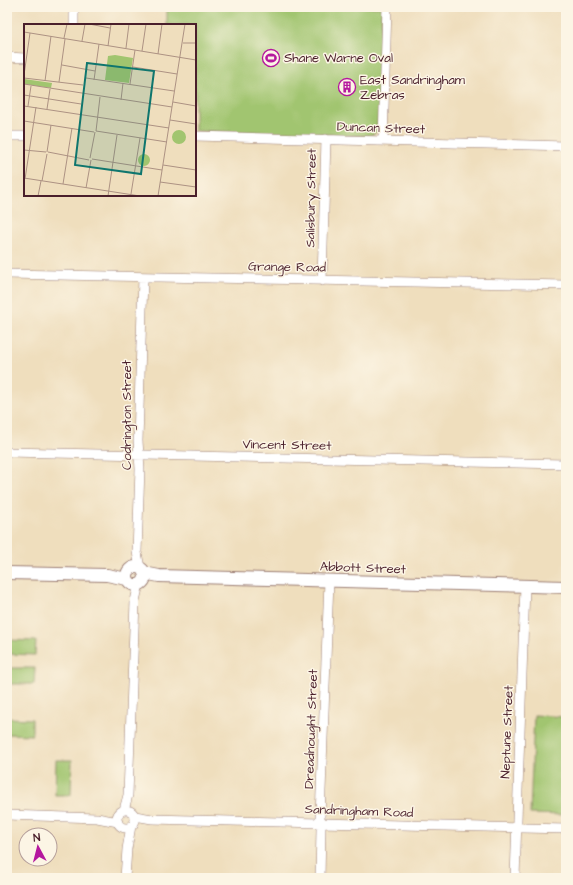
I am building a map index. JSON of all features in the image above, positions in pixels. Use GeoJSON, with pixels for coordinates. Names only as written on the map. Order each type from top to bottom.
{"type":"FeatureCollection","features":[{"type":"Feature","properties":{"kind":"street"},"geometry":{"type":"LineString","coordinates":[[74,7],[74,24]]}},
{"type":"Feature","properties":{"kind":"street"},"geometry":{"type":"LineString","coordinates":[[383,141],[387,7]]}},
{"type":"Feature","properties":{"kind":"street"},"geometry":{"type":"LineString","coordinates":[[7,57],[24,58]]}},
{"type":"Feature","properties":{"kind":"street"},"geometry":{"type":"LineString","coordinates":[[7,136],[24,136]]}},
{"type":"Feature","properties":{"kind":"street","name":"Duncan Street"},"geometry":{"type":"LineString","coordinates":[[196,136],[566,146]]}},
{"type":"Feature","properties":{"kind":"street","name":"Salisbury Street"},"geometry":{"type":"LineString","coordinates":[[322,281],[326,139]]}},
{"type":"Feature","properties":{"kind":"street","name":"Grange Road"},"geometry":{"type":"LineString","coordinates":[[7,274],[566,285]]}},
{"type":"Feature","properties":{"kind":"street","name":"Codrington Street"},"geometry":{"type":"LineString","coordinates":[[126,878],[140,469],[138,430],[143,277]]}},
{"type":"Feature","properties":{"kind":"street","name":"Vincent Street"},"geometry":{"type":"LineString","coordinates":[[7,452],[566,464]]}},
{"type":"Feature","properties":{"kind":"street","name":"Abbott Street"},"geometry":{"type":"LineString","coordinates":[[7,573],[566,587]]}},
{"type":"Feature","properties":{"kind":"street","name":"Dreadnought Street"},"geometry":{"type":"LineString","coordinates":[[320,878],[329,581]]}},
{"type":"Feature","properties":{"kind":"street","name":"Neptune Street"},"geometry":{"type":"LineString","coordinates":[[515,878],[525,586]]}},
{"type":"Feature","properties":{"kind":"street","name":"Sandringham Road"},"geometry":{"type":"LineString","coordinates":[[7,815],[566,829]]}},
{"type":"Feature","properties":{"kind":"green space","name":"Shane Warne Oval"},"geometry":{"type":"Polygon","coordinates":[[[167,7],[382,7],[377,131],[367,136],[196,131],[196,24],[167,24],[167,7]]]}},
{"type":"Feature","properties":{"kind":"green space"},"geometry":{"type":"Polygon","coordinates":[[[7,640],[36,641],[35,655],[7,654],[7,640]]]}},
{"type":"Feature","properties":{"kind":"green space"},"geometry":{"type":"Polygon","coordinates":[[[7,668],[35,668],[34,684],[7,684],[7,668]]]}},
{"type":"Feature","properties":{"kind":"green space"},"geometry":{"type":"Polygon","coordinates":[[[534,715],[566,717],[566,815],[530,814],[534,715]]]}},
{"type":"Feature","properties":{"kind":"green space"},"geometry":{"type":"Polygon","coordinates":[[[7,718],[32,719],[32,735],[7,734],[7,718]]]}},
{"type":"Feature","properties":{"kind":"green space"},"geometry":{"type":"Polygon","coordinates":[[[56,760],[72,760],[71,795],[55,795],[56,760]]]}},
{"type":"Feature","properties":{"kind":"place","name":"Shane Warne Oval"},"geometry":{"type":"Point","coordinates":[271,58]}},
{"type":"Feature","properties":{"kind":"place","name":"East Sandringham Zebras"},"geometry":{"type":"Point","coordinates":[347,87]}}]}
